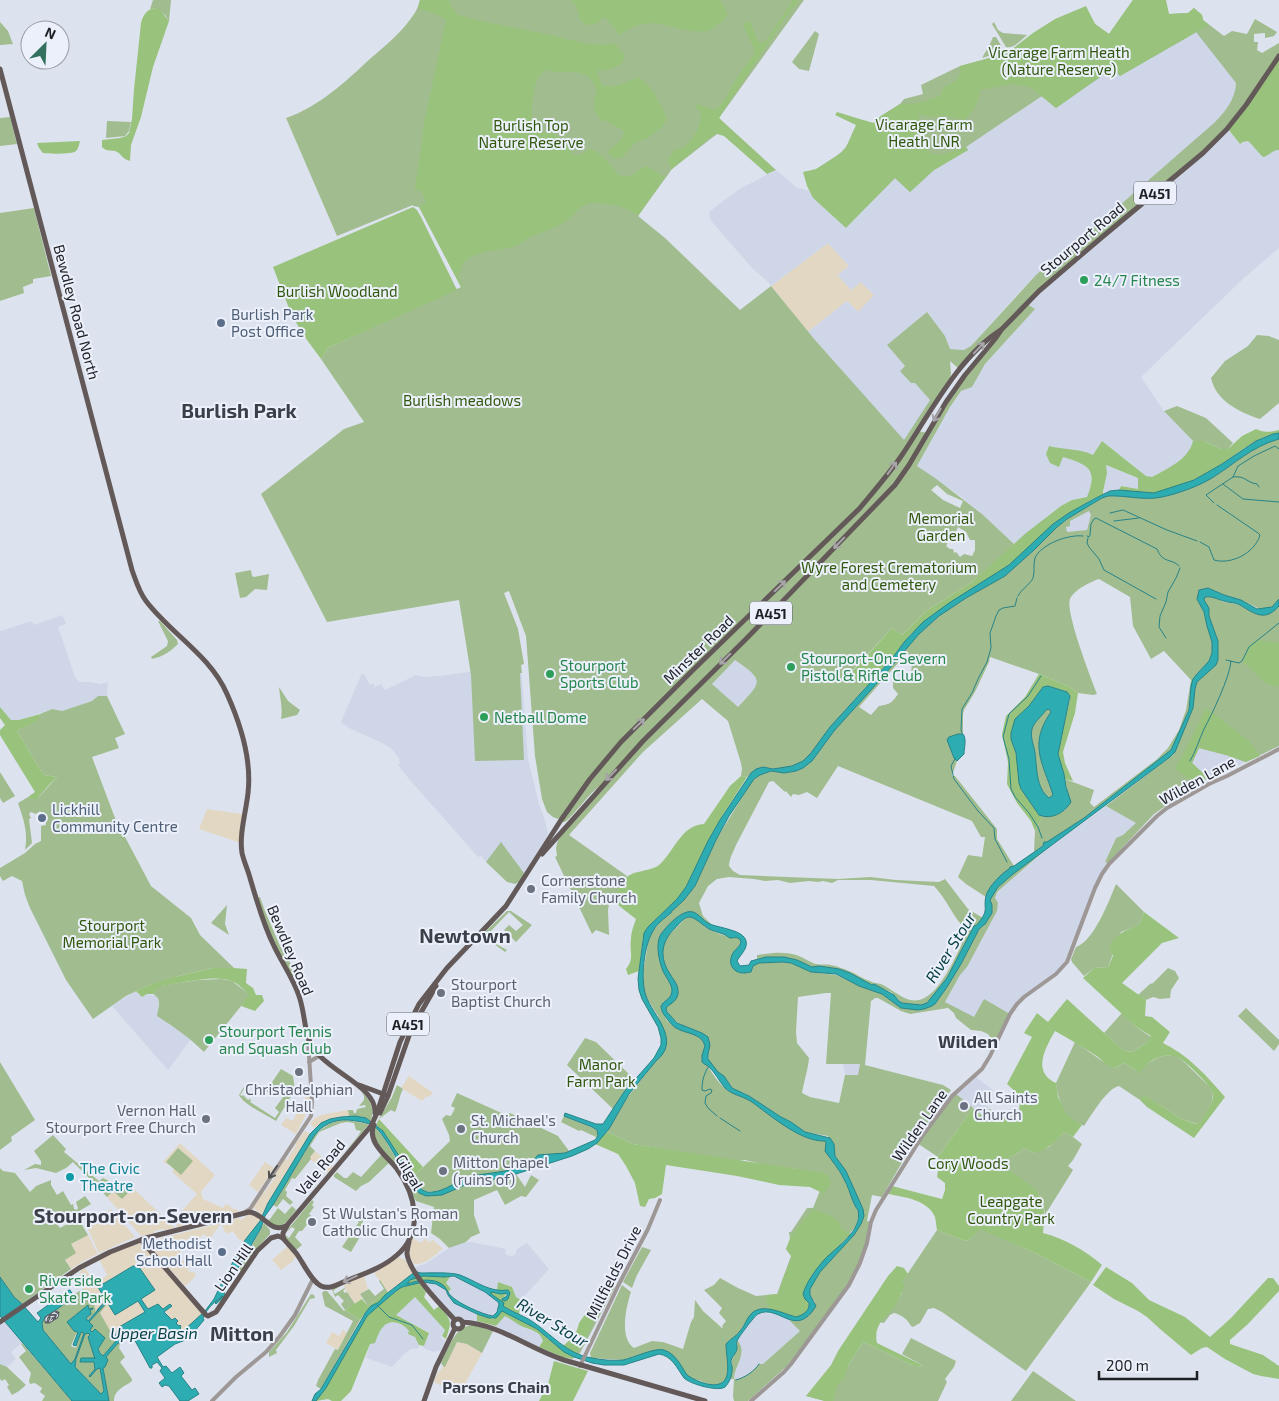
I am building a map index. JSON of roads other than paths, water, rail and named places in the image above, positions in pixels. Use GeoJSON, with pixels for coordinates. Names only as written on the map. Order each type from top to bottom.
{"type":"FeatureCollection","features":[{"type":"Feature","properties":{"kind":"main road","name":"Stourport Road"},"geometry":{"type":"LineString","coordinates":[[965,375],[1001,330],[1039,291],[1202,154],[1228,129],[1279,56]]}},
{"type":"Feature","properties":{"kind":"main road","name":"Bewdley Road North"},"geometry":{"type":"LineString","coordinates":[[0,69],[130,560]]}},
{"type":"Feature","properties":{"kind":"main road","name":"Stourport Road"},"geometry":{"type":"LineString","coordinates":[[960,370],[981,345],[1001,330]]}},
{"type":"Feature","properties":{"kind":"main road","name":"Minster Road"},"geometry":{"type":"LineString","coordinates":[[373,1124],[385,1096],[400,1044],[410,1020],[425,996],[453,961],[506,906],[590,779],[621,742],[876,490],[949,383],[960,370]]}},
{"type":"Feature","properties":{"kind":"main road","name":"Minster Road"},"geometry":{"type":"LineString","coordinates":[[536,860],[643,741],[747,638],[886,495],[906,471],[938,413],[965,375]]}},
{"type":"Feature","properties":{"kind":"main road","name":"Bewdley Road"},"geometry":{"type":"LineString","coordinates":[[130,560],[138,588],[146,601],[214,671],[222,683],[235,712],[244,740],[248,770],[242,854],[266,928],[299,996],[308,1038]]}},
{"type":"Feature","properties":{"kind":"main road"},"geometry":{"type":"LineString","coordinates":[[308,1038],[311,1046],[319,1056],[352,1081],[362,1088],[385,1096]]}},
{"type":"Feature","properties":{"kind":"main road"},"geometry":{"type":"LineString","coordinates":[[352,1081],[385,1096]]}},
{"type":"Feature","properties":{"kind":"main road","name":"Gilgal"},"geometry":{"type":"LineString","coordinates":[[362,1088],[372,1099],[375,1106],[376,1112],[372,1134],[376,1145],[400,1173],[412,1196],[415,1223],[407,1251],[411,1264]]}},
{"type":"Feature","properties":{"kind":"main road","name":"Vale Road"},"geometry":{"type":"LineString","coordinates":[[288,1224],[373,1124]]}},
{"type":"Feature","properties":{"kind":"main road"},"geometry":{"type":"LineString","coordinates":[[357,1143],[368,1138],[376,1145]]}},
{"type":"Feature","properties":{"kind":"main road"},"geometry":{"type":"LineString","coordinates":[[0,1322],[76,1269],[105,1254],[144,1240],[243,1213],[253,1212],[275,1228],[281,1228],[288,1224]]}},
{"type":"Feature","properties":{"kind":"main road"},"geometry":{"type":"LineString","coordinates":[[268,1223],[273,1233],[270,1238]]}},
{"type":"Feature","properties":{"kind":"main road","name":"A451"},"geometry":{"type":"LineString","coordinates":[[283,1238],[283,1233],[288,1224]]}},
{"type":"Feature","properties":{"kind":"main road"},"geometry":{"type":"LineString","coordinates":[[283,1238],[299,1257],[313,1279],[324,1287],[334,1286],[358,1275],[375,1270],[394,1257],[412,1235]]}},
{"type":"Feature","properties":{"kind":"main road","name":"Lion Hill"},"geometry":{"type":"LineString","coordinates":[[144,1240],[208,1316],[213,1314],[255,1255],[270,1238],[278,1236],[283,1238]]}},
{"type":"Feature","properties":{"kind":"main road"},"geometry":{"type":"LineString","coordinates":[[394,1257],[403,1256],[411,1264],[424,1286],[455,1320],[458,1319],[462,1322],[492,1327],[547,1354],[705,1401]]}},
{"type":"Feature","properties":{"kind":"main road"},"geometry":{"type":"LineString","coordinates":[[424,1401],[436,1368],[455,1328],[453,1324],[455,1320]]}},
{"type":"Feature","properties":{"kind":"main road"},"geometry":{"type":"LineString","coordinates":[[455,1328],[460,1328],[462,1322]]}},
{"type":"Feature","properties":{"kind":"street","name":"Wilden Lane"},"geometry":{"type":"LineString","coordinates":[[751,1401],[784,1372],[844,1293],[860,1263],[873,1216],[917,1143],[943,1107],[952,1096],[982,1069],[1015,1006],[1024,997],[1056,974],[1067,962],[1095,888],[1109,864],[1167,808],[1209,784],[1279,749]]}},
{"type":"Feature","properties":{"kind":"street","name":"Bewdley Road"},"geometry":{"type":"LineString","coordinates":[[250,1206],[309,1120],[312,1108],[308,1038]]}},
{"type":"Feature","properties":{"kind":"street"},"geometry":{"type":"LineString","coordinates":[[310,1062],[319,1056]]}},
{"type":"Feature","properties":{"kind":"street","name":"Millfields Drive"},"geometry":{"type":"LineString","coordinates":[[581,1364],[648,1229],[660,1200]]}},
{"type":"Feature","properties":{"kind":"street"},"geometry":{"type":"LineString","coordinates":[[243,1213],[250,1206],[259,1216]]}},
{"type":"Feature","properties":{"kind":"street"},"geometry":{"type":"LineString","coordinates":[[212,1401],[269,1349],[288,1325],[313,1279]]}},
{"type":"Feature","properties":{"kind":"street"},"geometry":{"type":"LineString","coordinates":[[306,1294],[312,1289],[324,1287]]}},
{"type":"Feature","properties":{"kind":"water","name":"Upper Basin"},"geometry":{"type":"Polygon","coordinates":[[[1279,433],[1279,439],[1260,446],[1212,478],[1194,487],[1155,498],[1108,496],[1067,519],[1005,576],[939,616],[919,634],[834,731],[812,761],[796,771],[784,773],[771,771],[754,779],[729,816],[695,886],[684,900],[657,925],[650,937],[644,963],[644,989],[663,1028],[666,1036],[666,1045],[663,1053],[629,1094],[609,1129],[597,1143],[572,1156],[516,1174],[472,1182],[442,1195],[426,1196],[415,1189],[384,1138],[374,1126],[343,1120],[325,1126],[314,1136],[265,1216],[261,1228],[224,1293],[226,1295],[209,1308],[203,1318],[204,1320],[188,1339],[175,1344],[157,1357],[163,1367],[166,1366],[172,1373],[180,1367],[184,1373],[181,1376],[192,1390],[195,1388],[199,1394],[188,1401],[180,1401],[169,1386],[165,1385],[162,1387],[159,1383],[165,1378],[160,1371],[162,1368],[157,1362],[150,1368],[133,1337],[130,1335],[121,1343],[118,1343],[106,1357],[108,1360],[103,1368],[109,1401],[72,1401],[0,1316],[0,1277],[14,1297],[38,1322],[41,1318],[37,1313],[70,1290],[73,1295],[72,1298],[44,1319],[42,1323],[43,1330],[71,1364],[75,1359],[84,1333],[81,1332],[76,1346],[73,1345],[78,1332],[74,1331],[67,1322],[88,1305],[89,1309],[93,1309],[90,1310],[91,1314],[86,1318],[88,1321],[106,1301],[98,1287],[133,1266],[139,1267],[155,1290],[141,1299],[148,1309],[158,1304],[163,1309],[170,1304],[172,1306],[164,1312],[172,1320],[175,1318],[178,1321],[176,1323],[180,1325],[183,1331],[205,1311],[214,1299],[245,1240],[260,1221],[268,1203],[310,1134],[321,1123],[330,1119],[355,1116],[366,1118],[383,1131],[419,1187],[429,1192],[442,1190],[469,1177],[515,1169],[524,1166],[538,1155],[565,1153],[595,1140],[598,1136],[597,1130],[564,1116],[565,1113],[596,1124],[603,1124],[624,1092],[654,1058],[661,1045],[661,1038],[658,1027],[642,999],[638,979],[644,933],[686,887],[708,841],[751,773],[763,767],[773,769],[792,766],[803,761],[830,727],[923,622],[1009,565],[1053,524],[1069,513],[1110,491],[1154,493],[1194,480],[1256,441],[1279,433]],[[138,1301],[115,1315],[107,1302],[89,1322],[93,1326],[90,1330],[92,1332],[95,1329],[105,1338],[98,1349],[103,1356],[116,1341],[114,1339],[119,1327],[145,1312],[138,1301]],[[88,1333],[85,1334],[75,1367],[101,1394],[104,1391],[100,1368],[90,1377],[95,1369],[94,1362],[80,1362],[81,1358],[95,1359],[88,1333]]]}},
{"type":"Feature","properties":{"kind":"water"},"geometry":{"type":"Polygon","coordinates":[[[1208,588],[1241,600],[1257,609],[1272,607],[1279,599],[1279,606],[1269,614],[1260,615],[1236,603],[1205,597],[1204,600],[1209,608],[1209,616],[1218,641],[1218,660],[1216,665],[1197,682],[1193,708],[1175,752],[998,887],[990,900],[992,913],[985,924],[979,929],[947,987],[932,1006],[918,1010],[901,1008],[882,994],[859,986],[836,974],[811,972],[791,963],[759,963],[753,966],[751,972],[738,972],[732,967],[731,961],[733,953],[739,947],[741,941],[738,938],[730,938],[709,929],[692,917],[687,917],[683,920],[670,933],[664,944],[664,962],[678,988],[676,999],[666,1008],[667,1012],[677,1023],[708,1037],[710,1045],[708,1059],[732,1088],[749,1096],[805,1132],[830,1138],[834,1144],[835,1156],[846,1171],[863,1209],[864,1216],[854,1235],[820,1272],[810,1289],[810,1295],[816,1306],[809,1316],[794,1321],[773,1313],[765,1312],[756,1315],[737,1341],[737,1350],[731,1360],[732,1369],[729,1381],[725,1387],[716,1389],[704,1387],[687,1380],[671,1360],[664,1355],[659,1354],[624,1365],[604,1365],[574,1357],[564,1352],[537,1329],[502,1311],[496,1318],[477,1314],[454,1303],[446,1290],[436,1284],[423,1282],[402,1287],[367,1316],[326,1388],[316,1401],[312,1401],[366,1312],[385,1295],[417,1272],[456,1274],[495,1290],[508,1290],[510,1293],[505,1301],[502,1299],[507,1296],[507,1293],[491,1292],[491,1294],[504,1303],[503,1306],[538,1325],[567,1348],[583,1356],[619,1360],[660,1349],[675,1357],[687,1375],[703,1383],[715,1385],[725,1380],[727,1375],[726,1344],[739,1333],[751,1314],[761,1309],[767,1309],[796,1317],[806,1312],[809,1303],[803,1294],[806,1285],[824,1260],[853,1232],[858,1218],[858,1210],[843,1177],[825,1151],[825,1141],[796,1133],[752,1102],[728,1090],[710,1068],[702,1062],[705,1046],[701,1039],[676,1028],[665,1016],[661,1006],[670,997],[672,989],[663,971],[659,957],[658,942],[661,934],[669,924],[680,916],[687,912],[694,912],[710,924],[736,932],[744,937],[746,947],[737,961],[740,966],[749,965],[751,961],[766,957],[784,957],[797,960],[812,967],[819,966],[839,969],[850,973],[894,995],[902,1003],[921,1005],[927,1003],[947,978],[974,926],[983,917],[987,892],[999,877],[1010,867],[1043,846],[1044,842],[1047,842],[1084,818],[1171,750],[1189,710],[1193,679],[1209,661],[1212,653],[1212,642],[1204,612],[1197,599],[1199,590],[1208,588]],[[423,1276],[410,1280],[407,1284],[421,1281],[436,1281],[444,1286],[455,1299],[471,1308],[493,1316],[497,1312],[498,1302],[485,1292],[454,1276],[423,1276]]]}},
{"type":"Feature","properties":{"kind":"water"},"geometry":{"type":"Polygon","coordinates":[[[1048,686],[1067,692],[1070,696],[1058,754],[1071,802],[1061,812],[1048,817],[1039,815],[1021,789],[1016,753],[1011,739],[1015,719],[1029,706],[1043,687],[1048,686]],[[1049,709],[1046,710],[1032,729],[1039,783],[1049,798],[1053,795],[1042,763],[1039,744],[1040,734],[1051,712],[1049,709]]]}},
{"type":"Feature","properties":{"kind":"water"},"geometry":{"type":"Polygon","coordinates":[[[963,734],[965,744],[964,754],[957,761],[947,740],[949,737],[963,734]]]}},
{"type":"Feature","properties":{"kind":"waterway"},"geometry":{"type":"LineString","coordinates":[[1214,503],[1206,495],[1233,477],[1238,466],[1275,446],[1279,449]]}},
{"type":"Feature","properties":{"kind":"waterway"},"geometry":{"type":"LineString","coordinates":[[1233,477],[1243,478],[1257,484],[1259,487]]}},
{"type":"Feature","properties":{"kind":"waterway"},"geometry":{"type":"LineString","coordinates":[[1223,484],[1243,499],[1279,502]]}},
{"type":"Feature","properties":{"kind":"waterway"},"geometry":{"type":"LineString","coordinates":[[1200,542],[1209,547],[1214,560],[1228,561],[1248,552],[1260,535],[1217,505]]}},
{"type":"Feature","properties":{"kind":"waterway"},"geometry":{"type":"LineString","coordinates":[[1110,513],[1123,510],[1197,541]]}},
{"type":"Feature","properties":{"kind":"waterway"},"geometry":{"type":"LineString","coordinates":[[1087,536],[1089,537],[1091,524],[1096,518],[1157,549],[1163,558],[1179,566]]}},
{"type":"Feature","properties":{"kind":"waterway"},"geometry":{"type":"LineString","coordinates":[[1114,521],[1139,518]]}},
{"type":"Feature","properties":{"kind":"waterway"},"geometry":{"type":"LineString","coordinates":[[1018,596],[1033,578],[1035,558],[1043,548],[1063,538],[1083,536]]}},
{"type":"Feature","properties":{"kind":"waterway"},"geometry":{"type":"LineString","coordinates":[[1088,538],[1087,543],[1099,559],[1104,570],[1156,599]]}},
{"type":"Feature","properties":{"kind":"waterway"},"geometry":{"type":"LineString","coordinates":[[1166,638],[1159,627],[1160,616],[1168,592],[1180,568]]}},
{"type":"Feature","properties":{"kind":"waterway"},"geometry":{"type":"LineString","coordinates":[[962,733],[962,709],[987,662],[991,648],[990,633],[996,616],[999,610],[1015,606],[1017,598]]}},
{"type":"Feature","properties":{"kind":"waterway"},"geometry":{"type":"LineString","coordinates":[[1226,660],[1239,663],[1242,661],[1249,647],[1279,623]]}},
{"type":"Feature","properties":{"kind":"waterway"},"geometry":{"type":"LineString","coordinates":[[1190,761],[1220,695],[1231,661]]}},
{"type":"Feature","properties":{"kind":"waterway"},"geometry":{"type":"LineString","coordinates":[[1041,676],[1028,696],[1009,714],[1003,737],[1009,759],[1011,789],[1038,827],[1042,838]]}},
{"type":"Feature","properties":{"kind":"waterway"},"geometry":{"type":"LineString","coordinates":[[955,759],[951,766],[954,779],[978,811],[994,828],[995,839],[1007,862]]}},
{"type":"Feature","properties":{"kind":"waterway"},"geometry":{"type":"LineString","coordinates":[[709,1066],[702,1083],[702,1090],[712,1090],[706,1096],[705,1103],[717,1116]]}},
{"type":"Feature","properties":{"kind":"waterway"},"geometry":{"type":"LineString","coordinates":[[720,1118],[740,1131]]}},
{"type":"Feature","properties":{"kind":"waterway"},"geometry":{"type":"LineString","coordinates":[[97,1310],[106,1300]]}},
{"type":"Feature","properties":{"kind":"waterway"},"geometry":{"type":"LineString","coordinates":[[377,1305],[389,1317],[412,1325],[423,1339]]}},
{"type":"Feature","properties":{"kind":"waterway"},"geometry":{"type":"LineString","coordinates":[[736,1380],[749,1374],[759,1364]]}},
{"type":"Feature","properties":{"kind":"railway"},"geometry":{"type":"LineString","coordinates":[[47,1317],[46,1320],[48,1322],[49,1321],[51,1319],[51,1318],[52,1317],[53,1315],[53,1314],[54,1313],[57,1314],[56,1316],[48,1317],[46,1318],[46,1322],[49,1322],[57,1317],[58,1313],[55,1312],[47,1317]]}},
{"type":"Feature","properties":{"kind":"place","name":"24/7 Fitness"},"geometry":{"type":"Point","coordinates":[1084,280]}},
{"type":"Feature","properties":{"kind":"place","name":"Burlish Park Post Office"},"geometry":{"type":"Point","coordinates":[221,323]}},
{"type":"Feature","properties":{"kind":"place","name":"Stourport-On-Severn Pistol & Rifle Club"},"geometry":{"type":"Point","coordinates":[791,667]}},
{"type":"Feature","properties":{"kind":"place","name":"Stourport Sports Club"},"geometry":{"type":"Point","coordinates":[550,674]}},
{"type":"Feature","properties":{"kind":"place","name":"Netball Dome"},"geometry":{"type":"Point","coordinates":[484,717]}},
{"type":"Feature","properties":{"kind":"place","name":"Lickhill Community Centre"},"geometry":{"type":"Point","coordinates":[42,818]}},
{"type":"Feature","properties":{"kind":"place","name":"Cornerstone Family Church"},"geometry":{"type":"Point","coordinates":[531,889]}},
{"type":"Feature","properties":{"kind":"place","name":"Stourport Baptist Church"},"geometry":{"type":"Point","coordinates":[441,993]}},
{"type":"Feature","properties":{"kind":"place","name":"Stourport Tennis and Squash Club"},"geometry":{"type":"Point","coordinates":[209,1040]}},
{"type":"Feature","properties":{"kind":"place","name":"Christadelphian Hall"},"geometry":{"type":"Point","coordinates":[299,1072]}},
{"type":"Feature","properties":{"kind":"place","name":"All Saints Church"},"geometry":{"type":"Point","coordinates":[964,1106]}},
{"type":"Feature","properties":{"kind":"place","name":"Vernon Hall Stourport Free Church"},"geometry":{"type":"Point","coordinates":[206,1119]}},
{"type":"Feature","properties":{"kind":"place","name":"St. Michael's Church"},"geometry":{"type":"Point","coordinates":[461,1129]}},
{"type":"Feature","properties":{"kind":"place","name":"Mitton Chapel (ruins of)"},"geometry":{"type":"Point","coordinates":[443,1171]}},
{"type":"Feature","properties":{"kind":"place","name":"The Civic Theatre"},"geometry":{"type":"Point","coordinates":[70,1177]}},
{"type":"Feature","properties":{"kind":"place","name":"St Wulstan's Roman Catholic Church"},"geometry":{"type":"Point","coordinates":[312,1222]}},
{"type":"Feature","properties":{"kind":"place","name":"Methodist School Hall"},"geometry":{"type":"Point","coordinates":[222,1252]}},
{"type":"Feature","properties":{"kind":"place","name":"Riverside Skate Park"},"geometry":{"type":"Point","coordinates":[29,1289]}},
{"type":"Feature","properties":{"kind":"district","name":"Burlish Park"},"geometry":{"type":"Point","coordinates":[239,410]}},
{"type":"Feature","properties":{"kind":"district","name":"Newtown"},"geometry":{"type":"Point","coordinates":[465,935]}},
{"type":"Feature","properties":{"kind":"district","name":"Wilden"},"geometry":{"type":"Point","coordinates":[968,1041]}},
{"type":"Feature","properties":{"kind":"district","name":"Stourport-on-Severn"},"geometry":{"type":"Point","coordinates":[133,1215]}},
{"type":"Feature","properties":{"kind":"district","name":"Mitton"},"geometry":{"type":"Point","coordinates":[242,1333]}},
{"type":"Feature","properties":{"kind":"district","name":"Parsons Chain"},"geometry":{"type":"Point","coordinates":[496,1386]}},
{"type":"Feature","properties":{"kind":"park label","name":"Vicarage Farm Heath (Nature Reserve)"},"geometry":{"type":"Point","coordinates":[1059,60]}},
{"type":"Feature","properties":{"kind":"park label","name":"Vicarage Farm Heath LNR"},"geometry":{"type":"Point","coordinates":[924,132]}},
{"type":"Feature","properties":{"kind":"park label","name":"Burlish Top Nature Reserve"},"geometry":{"type":"Point","coordinates":[531,134]}},
{"type":"Feature","properties":{"kind":"park label","name":"Burlish Woodland"},"geometry":{"type":"Point","coordinates":[337,291]}},
{"type":"Feature","properties":{"kind":"park label","name":"Burlish meadows"},"geometry":{"type":"Point","coordinates":[462,400]}},
{"type":"Feature","properties":{"kind":"park label","name":"Memorial Garden"},"geometry":{"type":"Point","coordinates":[941,526]}},
{"type":"Feature","properties":{"kind":"park label","name":"Wyre Forest Crematorium and Cemetery"},"geometry":{"type":"Point","coordinates":[889,576]}},
{"type":"Feature","properties":{"kind":"park label","name":"Stourport Memorial Park"},"geometry":{"type":"Point","coordinates":[112,934]}},
{"type":"Feature","properties":{"kind":"park label","name":"Manor Farm Park"},"geometry":{"type":"Point","coordinates":[601,1072]}},
{"type":"Feature","properties":{"kind":"park label","name":"Cory Woods"},"geometry":{"type":"Point","coordinates":[968,1163]}},
{"type":"Feature","properties":{"kind":"park label","name":"Leapgate Country Park"},"geometry":{"type":"Point","coordinates":[1011,1210]}},
{"type":"Feature","properties":{"kind":"water label","name":"River Stour"},"geometry":{"type":"Point","coordinates":[950,947]}},
{"type":"Feature","properties":{"kind":"water label","name":"River Stour"},"geometry":{"type":"Point","coordinates":[553,1322]}}]}
